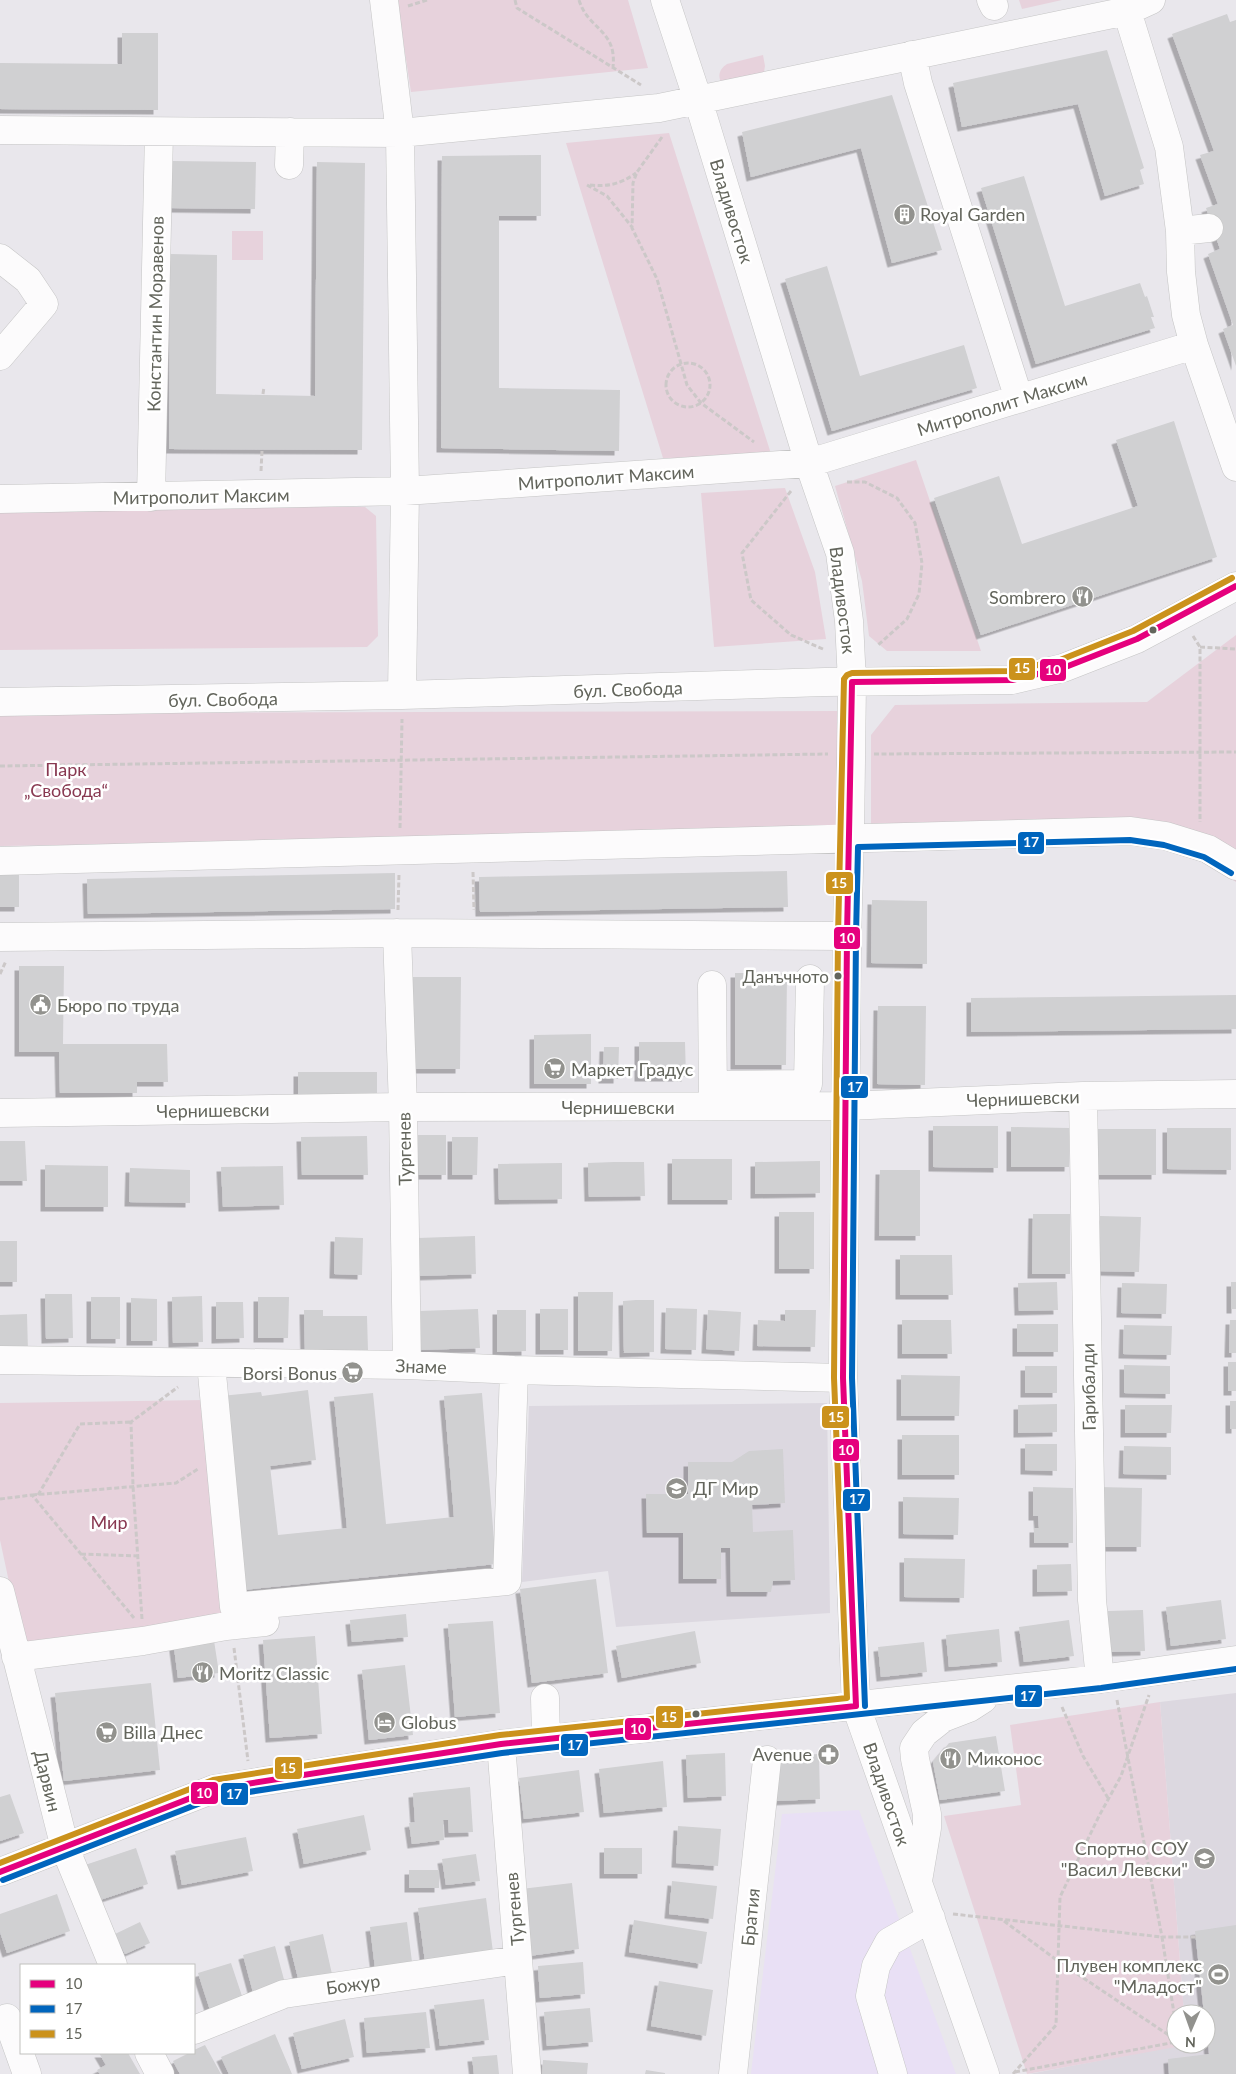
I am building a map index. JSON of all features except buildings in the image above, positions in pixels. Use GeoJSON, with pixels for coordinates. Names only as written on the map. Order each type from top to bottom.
{"type":"FeatureCollection","features":[{"type":"Feature","properties":{"kind":"street"},"geometry":{"type":"LineString","coordinates":[[384,0],[400,133],[410,695]]}},
{"type":"Feature","properties":{"kind":"street","name":"Владивосток"},"geometry":{"type":"LineString","coordinates":[[665,0],[698,100],[809,463],[840,553],[849,621],[852,682],[850,838],[846,936],[843,1378],[856,1706],[985,2074]]}},
{"type":"Feature","properties":{"kind":"street"},"geometry":{"type":"LineString","coordinates":[[0,130],[400,133],[659,108],[1139,5],[1169,147],[1180,231],[1181,272],[1186,316],[1194,345],[1236,467]]}},
{"type":"Feature","properties":{"kind":"street"},"geometry":{"type":"LineString","coordinates":[[912,55],[918,83],[1019,399]]}},
{"type":"Feature","properties":{"kind":"street","name":"Константин Моравенов"},"geometry":{"type":"LineString","coordinates":[[151,497],[159,132]]}},
{"type":"Feature","properties":{"kind":"street"},"geometry":{"type":"LineString","coordinates":[[289,165],[290,132]]}},
{"type":"Feature","properties":{"kind":"street"},"geometry":{"type":"LineString","coordinates":[[1180,231],[1209,228]]}},
{"type":"Feature","properties":{"kind":"street"},"geometry":{"type":"LineString","coordinates":[[0,258],[28,280],[44,304],[0,356]]}},
{"type":"Feature","properties":{"kind":"street","name":"Митрополит Максим"},"geometry":{"type":"LineString","coordinates":[[0,500],[405,491],[809,463],[1194,345]]}},
{"type":"Feature","properties":{"kind":"street","name":"бул. Свобода"},"geometry":{"type":"LineString","coordinates":[[0,702],[410,695],[852,682],[1012,680],[1063,668],[1137,639],[1236,586]]}},
{"type":"Feature","properties":{"kind":"street"},"geometry":{"type":"LineString","coordinates":[[0,861],[1131,831],[1166,836],[1208,849],[1236,866]]}},
{"type":"Feature","properties":{"kind":"street"},"geometry":{"type":"LineString","coordinates":[[0,938],[397,933],[846,936]]}},
{"type":"Feature","properties":{"kind":"street","name":"Тургенев"},"geometry":{"type":"LineString","coordinates":[[397,933],[404,1107],[407,1365]]}},
{"type":"Feature","properties":{"kind":"street"},"geometry":{"type":"LineString","coordinates":[[712,985],[713,1096],[808,1084],[810,979]]}},
{"type":"Feature","properties":{"kind":"street","name":"Чернишевски"},"geometry":{"type":"LineString","coordinates":[[0,1113],[404,1107],[713,1096],[846,1106],[1083,1096],[1236,1094]]}},
{"type":"Feature","properties":{"kind":"street","name":"Гарибалди"},"geometry":{"type":"LineString","coordinates":[[1083,1096],[1092,1600],[1106,1678]]}},
{"type":"Feature","properties":{"kind":"street","name":"Знаме"},"geometry":{"type":"LineString","coordinates":[[0,1360],[407,1365],[514,1370],[843,1378]]}},
{"type":"Feature","properties":{"kind":"street"},"geometry":{"type":"LineString","coordinates":[[211,1363],[234,1607],[507,1581],[514,1370]]}},
{"type":"Feature","properties":{"kind":"street","name":"Дарвин"},"geometry":{"type":"LineString","coordinates":[[0,1591],[65,1848],[113,1964]]}},
{"type":"Feature","properties":{"kind":"street"},"geometry":{"type":"LineString","coordinates":[[16,1657],[142,1635],[493,1596]]}},
{"type":"Feature","properties":{"kind":"street"},"geometry":{"type":"LineString","coordinates":[[0,1872],[214,1789],[501,1744],[1106,1678],[1236,1660]]}},
{"type":"Feature","properties":{"kind":"street"},"geometry":{"type":"LineString","coordinates":[[918,1882],[927,1828],[927,1814],[914,1759],[914,1748],[924,1733],[943,1718],[969,1708],[995,1690]]}},
{"type":"Feature","properties":{"kind":"street"},"geometry":{"type":"LineString","coordinates":[[545,1698],[546,1739]]}},
{"type":"Feature","properties":{"kind":"street","name":"Тургенев"},"geometry":{"type":"LineString","coordinates":[[501,1744],[527,2074]]}},
{"type":"Feature","properties":{"kind":"street","name":"Братия"},"geometry":{"type":"LineString","coordinates":[[733,2074],[767,1760]]}},
{"type":"Feature","properties":{"kind":"street"},"geometry":{"type":"LineString","coordinates":[[893,2074],[870,1996],[876,1966],[889,1942],[929,1915]]}},
{"type":"Feature","properties":{"kind":"street","name":"Божур"},"geometry":{"type":"LineString","coordinates":[[195,2030],[284,1994],[518,1960]]}},
{"type":"Feature","properties":{"kind":"street"},"geometry":{"type":"LineString","coordinates":[[7,2018],[27,2074]]}},
{"type":"Feature","properties":{"kind":"street"},"geometry":{"type":"LineString","coordinates":[[150,2054],[160,2074]]}},
{"type":"Feature","properties":{"kind":"path"},"geometry":{"type":"LineString","coordinates":[[515,0],[517,8],[646,88]]}},
{"type":"Feature","properties":{"kind":"path"},"geometry":{"type":"LineString","coordinates":[[579,0],[589,20],[608,38],[613,67]]}},
{"type":"Feature","properties":{"kind":"path"},"geometry":{"type":"LineString","coordinates":[[632,228],[633,183],[637,172],[662,137]]}},
{"type":"Feature","properties":{"kind":"path"},"geometry":{"type":"LineString","coordinates":[[637,172],[619,183],[605,187],[587,185],[607,196],[632,228],[657,278],[687,385],[701,402],[754,442]]}},
{"type":"Feature","properties":{"kind":"path"},"geometry":{"type":"LineString","coordinates":[[681,364],[698,365],[707,374],[710,380],[709,392],[701,402],[682,406],[671,398],[668,392],[667,379],[670,373],[681,364]]}},
{"type":"Feature","properties":{"kind":"path"},"geometry":{"type":"LineString","coordinates":[[263,394],[264,387]]}},
{"type":"Feature","properties":{"kind":"path"},"geometry":{"type":"LineString","coordinates":[[847,482],[866,482],[897,498],[915,523],[922,563],[919,594],[907,620],[877,646]]}},
{"type":"Feature","properties":{"kind":"path"},"geometry":{"type":"LineString","coordinates":[[791,491],[742,553],[751,600],[791,634],[823,649]]}},
{"type":"Feature","properties":{"kind":"path"},"geometry":{"type":"LineString","coordinates":[[1208,849],[1200,826],[1200,648],[1236,649]]}},
{"type":"Feature","properties":{"kind":"path"},"geometry":{"type":"LineString","coordinates":[[397,933],[402,717],[410,695]]}},
{"type":"Feature","properties":{"kind":"path"},"geometry":{"type":"LineString","coordinates":[[0,766],[851,754],[1236,752]]}},
{"type":"Feature","properties":{"kind":"path"},"geometry":{"type":"LineString","coordinates":[[472,849],[475,934]]}},
{"type":"Feature","properties":{"kind":"path"},"geometry":{"type":"LineString","coordinates":[[38,1495],[80,1424],[130,1422],[211,1363]]}},
{"type":"Feature","properties":{"kind":"path"},"geometry":{"type":"LineString","coordinates":[[130,1422],[142,1635]]}},
{"type":"Feature","properties":{"kind":"path"},"geometry":{"type":"LineString","coordinates":[[0,1499],[176,1483],[220,1455]]}},
{"type":"Feature","properties":{"kind":"path"},"geometry":{"type":"LineString","coordinates":[[32,1496],[80,1554],[142,1635]]}},
{"type":"Feature","properties":{"kind":"path"},"geometry":{"type":"LineString","coordinates":[[80,1554],[138,1556]]}},
{"type":"Feature","properties":{"kind":"path"},"geometry":{"type":"LineString","coordinates":[[232,1626],[251,1784]]}},
{"type":"Feature","properties":{"kind":"path"},"geometry":{"type":"LineString","coordinates":[[1014,2073],[1056,2026],[1060,1897],[1108,1798],[1121,1776],[1158,1671]]}},
{"type":"Feature","properties":{"kind":"path"},"geometry":{"type":"LineString","coordinates":[[1106,1678],[1128,1756],[1173,2004]]}},
{"type":"Feature","properties":{"kind":"path"},"geometry":{"type":"LineString","coordinates":[[1052,1684],[1083,1756],[1108,1798]]}},
{"type":"Feature","properties":{"kind":"path"},"geometry":{"type":"LineString","coordinates":[[929,1915],[1002,1920],[1162,1937],[1196,1937]]}},
{"type":"Feature","properties":{"kind":"path"},"geometry":{"type":"LineString","coordinates":[[1002,1920],[1058,1961],[1166,2034]]}},
{"type":"Feature","properties":{"kind":"path"},"geometry":{"type":"LineString","coordinates":[[1014,2073],[1166,2043]]}},
{"type":"Feature","properties":{"kind":"shaded area","name":"ДГ Мир"},"geometry":{"type":"Polygon","coordinates":[[[827,1403],[830,1613],[616,1627],[608,1571],[522,1582],[529,1406],[827,1403]]]}},
{"type":"Feature","properties":{"kind":"shaded area","name":"Спортно СОУ \"Васил Левски\""},"geometry":{"type":"Polygon","coordinates":[[[1236,1693],[1236,2074],[1029,2074],[1166,2048],[1166,2054],[1216,2054],[1216,2004],[1183,2004],[1160,1702],[1236,1693]]]}},
{"type":"Feature","properties":{"kind":"shaded area"},"geometry":{"type":"Polygon","coordinates":[[[859,1810],[956,2074],[751,2074],[782,1814],[859,1810]]]}},
{"type":"Feature","properties":{"kind":"green space"},"geometry":{"type":"Polygon","coordinates":[[[397,0],[628,0],[648,68],[411,92],[397,0]]]}},
{"type":"Feature","properties":{"kind":"green space"},"geometry":{"type":"Polygon","coordinates":[[[1019,0],[1062,0],[1022,9],[1019,0]]]}},
{"type":"Feature","properties":{"kind":"green space"},"geometry":{"type":"Polygon","coordinates":[[[763,55],[764,72],[721,82],[720,72],[727,64],[763,55]]]}},
{"type":"Feature","properties":{"kind":"green space"},"geometry":{"type":"Polygon","coordinates":[[[669,133],[772,457],[663,458],[566,143],[669,133]]]}},
{"type":"Feature","properties":{"kind":"green space"},"geometry":{"type":"Polygon","coordinates":[[[232,231],[263,231],[263,260],[232,260],[232,231]]]}},
{"type":"Feature","properties":{"kind":"green space"},"geometry":{"type":"Polygon","coordinates":[[[916,460],[981,651],[887,651],[869,636],[862,581],[835,486],[916,460]]]}},
{"type":"Feature","properties":{"kind":"green space"},"geometry":{"type":"Polygon","coordinates":[[[785,488],[815,572],[826,639],[714,647],[701,493],[785,488]]]}},
{"type":"Feature","properties":{"kind":"green space"},"geometry":{"type":"Polygon","coordinates":[[[3,507],[365,507],[376,516],[378,636],[367,647],[0,650],[0,513],[3,507]]]}},
{"type":"Feature","properties":{"kind":"green space"},"geometry":{"type":"Polygon","coordinates":[[[1236,635],[1236,882],[1144,825],[871,829],[871,735],[895,705],[1147,702],[1236,635]]]}},
{"type":"Feature","properties":{"kind":"green space","name":"Парк „Свобода“"},"geometry":{"type":"Polygon","coordinates":[[[839,711],[840,833],[0,846],[0,713],[839,711]]]}},
{"type":"Feature","properties":{"kind":"green space","name":"Мир"},"geometry":{"type":"Polygon","coordinates":[[[206,1400],[227,1616],[23,1647],[0,1540],[0,1403],[206,1400]]]}},
{"type":"Feature","properties":{"kind":"green space"},"geometry":{"type":"Polygon","coordinates":[[[1160,1702],[1183,2004],[1166,2004],[1166,2049],[1027,2074],[944,1816],[1021,1805],[1010,1725],[1160,1702]]]}},
{"type":"Feature","properties":{"kind":"transit line","name":"15"},"geometry":{"type":"LineString","coordinates":[[0,1863],[213,1780],[500,1735],[847,1698],[834,1378],[838,936],[844,679],[852,673],[1011,671],[1060,660],[1133,631],[1232,578]]}},
{"type":"Feature","properties":{"kind":"transit line","name":"10"},"geometry":{"type":"LineString","coordinates":[[852,682],[1012,680],[1063,668],[1137,639],[1236,586]]}},
{"type":"Feature","properties":{"kind":"transit line","name":"10"},"geometry":{"type":"LineString","coordinates":[[852,682],[847,936],[843,1378],[856,1706]]}},
{"type":"Feature","properties":{"kind":"transit line","name":"17"},"geometry":{"type":"LineString","coordinates":[[865,1706],[852,1378],[858,847],[1130,840],[1164,845],[1204,857],[1231,873]]}},
{"type":"Feature","properties":{"kind":"transit line","name":"17"},"geometry":{"type":"LineString","coordinates":[[3,1880],[216,1797],[502,1753],[1101,1688],[1236,1669]]}},
{"type":"Feature","properties":{"kind":"transit line","name":"10"},"geometry":{"type":"LineString","coordinates":[[0,1872],[214,1789],[501,1744],[856,1706]]}},
{"type":"Feature","properties":{"kind":"place","name":"Royal Garden"},"geometry":{"type":"Point","coordinates":[904,214]}},
{"type":"Feature","properties":{"kind":"place","name":"Sombrero"},"geometry":{"type":"Point","coordinates":[1082,597]}},
{"type":"Feature","properties":{"kind":"place","name":"Данъчното"},"geometry":{"type":"Point","coordinates":[838,976]}},
{"type":"Feature","properties":{"kind":"place","name":"Бюро по труда"},"geometry":{"type":"Point","coordinates":[41,1005]}},
{"type":"Feature","properties":{"kind":"place","name":"Маркет Градус"},"geometry":{"type":"Point","coordinates":[555,1069]}},
{"type":"Feature","properties":{"kind":"place","name":"Borsi Bonus"},"geometry":{"type":"Point","coordinates":[353,1373]}},
{"type":"Feature","properties":{"kind":"place","name":"ДГ Мир"},"geometry":{"type":"Point","coordinates":[677,1488]}},
{"type":"Feature","properties":{"kind":"place","name":"Moritz Classic"},"geometry":{"type":"Point","coordinates":[203,1673]}},
{"type":"Feature","properties":{"kind":"place","name":"Globus"},"geometry":{"type":"Point","coordinates":[385,1722]}},
{"type":"Feature","properties":{"kind":"place","name":"Billa Днес"},"geometry":{"type":"Point","coordinates":[107,1732]}},
{"type":"Feature","properties":{"kind":"place","name":"Avenue"},"geometry":{"type":"Point","coordinates":[828,1754]}},
{"type":"Feature","properties":{"kind":"place","name":"Миконос"},"geometry":{"type":"Point","coordinates":[951,1758]}},
{"type":"Feature","properties":{"kind":"place","name":"Спортно СОУ \"Васил Левски\""},"geometry":{"type":"Point","coordinates":[1204,1858]}},
{"type":"Feature","properties":{"kind":"place","name":"Плувен комплекс \"Младост\""},"geometry":{"type":"Point","coordinates":[1218,1975]}}]}
